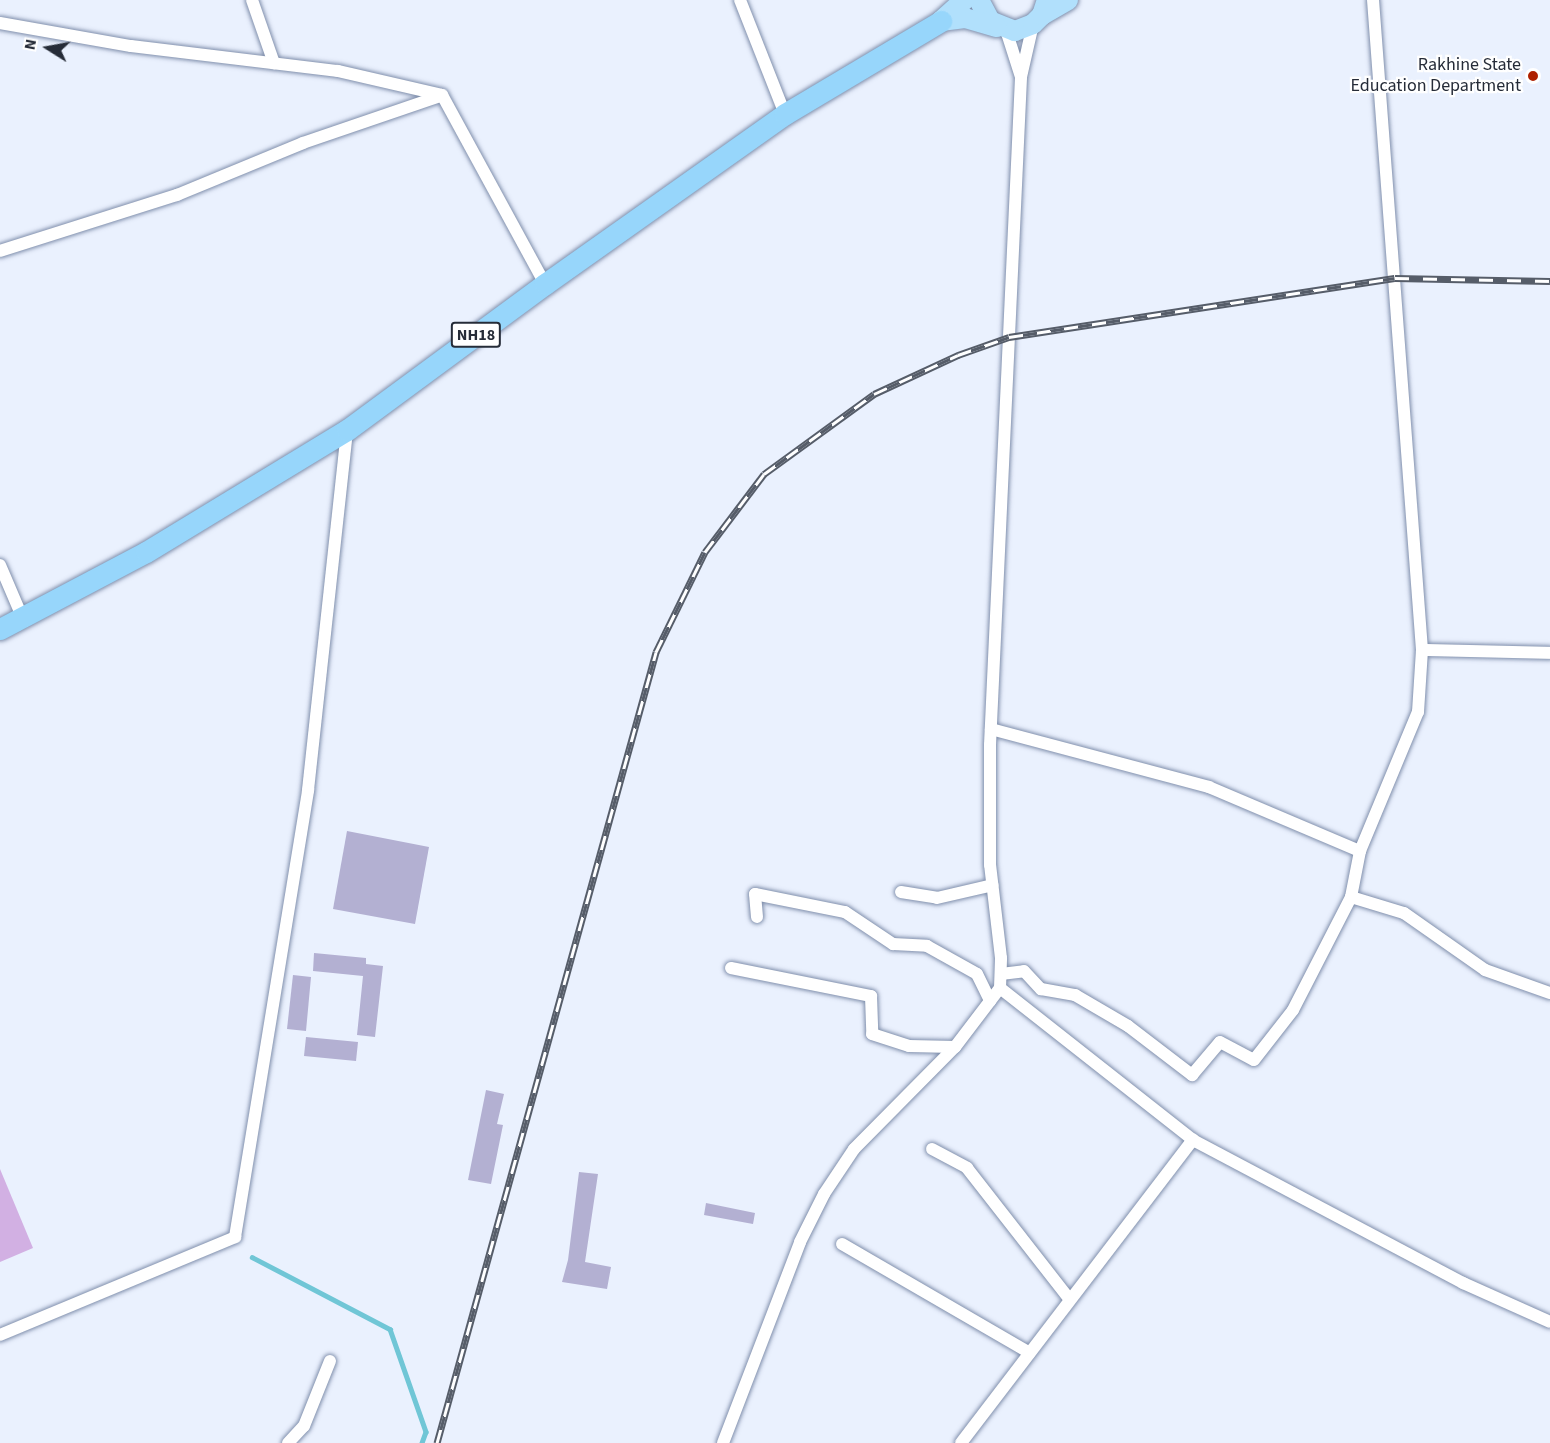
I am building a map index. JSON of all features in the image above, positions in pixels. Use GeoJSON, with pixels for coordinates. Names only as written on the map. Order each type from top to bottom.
{"type":"FeatureCollection","features":[{"type":"Feature","properties":{"kind":"highway","name":"NH18"},"geometry":{"type":"LineString","coordinates":[[0,629],[23,619],[146,552],[347,430],[545,284],[785,114],[941,21]]}},
{"type":"Feature","properties":{"kind":"main road"},"geometry":{"type":"LineString","coordinates":[[941,21],[964,0]]}},
{"type":"Feature","properties":{"kind":"main road"},"geometry":{"type":"LineString","coordinates":[[979,0],[983,12],[1002,29]]}},
{"type":"Feature","properties":{"kind":"main road"},"geometry":{"type":"LineString","coordinates":[[941,21],[965,18],[1002,29],[1068,0]]}},
{"type":"Feature","properties":{"kind":"street"},"geometry":{"type":"LineString","coordinates":[[252,0],[274,63]]}},
{"type":"Feature","properties":{"kind":"street"},"geometry":{"type":"LineString","coordinates":[[740,0],[785,114]]}},
{"type":"Feature","properties":{"kind":"street"},"geometry":{"type":"LineString","coordinates":[[1001,974],[1024,971],[1041,989],[1075,995],[1128,1026],[1192,1075],[1220,1042],[1254,1060],[1293,1010],[1351,897],[1360,850],[1418,712],[1422,650],[1373,0]]}},
{"type":"Feature","properties":{"kind":"street"},"geometry":{"type":"LineString","coordinates":[[723,1443],[784,1281],[824,1194],[854,1149],[955,1047],[1000,988],[1001,974],[993,885],[991,729],[1021,77],[1041,13]]}},
{"type":"Feature","properties":{"kind":"street"},"geometry":{"type":"LineString","coordinates":[[0,23],[131,46],[338,71],[441,96],[545,284]]}},
{"type":"Feature","properties":{"kind":"street"},"geometry":{"type":"LineString","coordinates":[[1002,29],[1021,77]]}},
{"type":"Feature","properties":{"kind":"street"},"geometry":{"type":"LineString","coordinates":[[0,251],[177,195],[303,143],[441,96]]}},
{"type":"Feature","properties":{"kind":"street"},"geometry":{"type":"LineString","coordinates":[[0,1335],[236,1237],[308,790],[347,430]]}},
{"type":"Feature","properties":{"kind":"street"},"geometry":{"type":"LineString","coordinates":[[0,565],[23,619]]}},
{"type":"Feature","properties":{"kind":"street"},"geometry":{"type":"LineString","coordinates":[[1422,650],[1550,653]]}},
{"type":"Feature","properties":{"kind":"street"},"geometry":{"type":"LineString","coordinates":[[991,729],[1209,787],[1360,850]]}},
{"type":"Feature","properties":{"kind":"street"},"geometry":{"type":"LineString","coordinates":[[901,892],[937,898],[993,885]]}},
{"type":"Feature","properties":{"kind":"street"},"geometry":{"type":"LineString","coordinates":[[757,917],[755,894],[845,912],[893,944],[927,946],[977,974],[990,1001]]}},
{"type":"Feature","properties":{"kind":"street"},"geometry":{"type":"LineString","coordinates":[[1351,897],[1404,914],[1485,969],[1550,993]]}},
{"type":"Feature","properties":{"kind":"street"},"geometry":{"type":"LineString","coordinates":[[731,968],[871,996],[872,1034],[909,1046],[955,1047]]}},
{"type":"Feature","properties":{"kind":"street"},"geometry":{"type":"LineString","coordinates":[[1000,988],[1193,1140],[1463,1283],[1550,1322]]}},
{"type":"Feature","properties":{"kind":"street"},"geometry":{"type":"LineString","coordinates":[[961,1443],[1193,1140]]}},
{"type":"Feature","properties":{"kind":"street"},"geometry":{"type":"LineString","coordinates":[[932,1149],[967,1168],[1070,1300]]}},
{"type":"Feature","properties":{"kind":"street"},"geometry":{"type":"LineString","coordinates":[[842,1244],[1030,1353]]}},
{"type":"Feature","properties":{"kind":"street"},"geometry":{"type":"LineString","coordinates":[[288,1443],[304,1426],[330,1361]]}},
{"type":"Feature","properties":{"kind":"shaded area"},"geometry":{"type":"Polygon","coordinates":[[[0,1169],[33,1248],[0,1262],[0,1169]]]}},
{"type":"Feature","properties":{"kind":"building"},"geometry":{"type":"Polygon","coordinates":[[[347,831],[429,847],[415,924],[333,909],[347,831]]]}},
{"type":"Feature","properties":{"kind":"building"},"geometry":{"type":"Polygon","coordinates":[[[314,953],[366,958],[366,964],[383,966],[375,1037],[357,1035],[363,976],[313,971],[314,953]]]}},
{"type":"Feature","properties":{"kind":"building"},"geometry":{"type":"Polygon","coordinates":[[[293,975],[311,977],[306,1031],[287,1029],[293,975]]]}},
{"type":"Feature","properties":{"kind":"building"},"geometry":{"type":"Polygon","coordinates":[[[306,1037],[358,1042],[356,1061],[304,1056],[306,1037]]]}},
{"type":"Feature","properties":{"kind":"building"},"geometry":{"type":"Polygon","coordinates":[[[486,1090],[504,1094],[497,1124],[503,1125],[491,1184],[468,1180],[486,1090]]]}},
{"type":"Feature","properties":{"kind":"building"},"geometry":{"type":"Polygon","coordinates":[[[579,1172],[598,1174],[585,1262],[611,1267],[607,1289],[562,1282],[568,1260],[579,1172]]]}},
{"type":"Feature","properties":{"kind":"building"},"geometry":{"type":"Polygon","coordinates":[[[706,1203],[755,1213],[753,1224],[704,1215],[706,1203]]]}},
{"type":"Feature","properties":{"kind":"waterway"},"geometry":{"type":"LineString","coordinates":[[252,1257],[390,1329],[426,1432],[422,1443]]}},
{"type":"Feature","properties":{"kind":"railway"},"geometry":{"type":"LineString","coordinates":[[437,1443],[656,652],[705,552],[764,474],[874,394],[958,355],[1009,337],[1395,278],[1550,281]]}},
{"type":"Feature","properties":{"kind":"place","name":"Rakhine State Education Department"},"geometry":{"type":"Point","coordinates":[1533,76]}}]}
